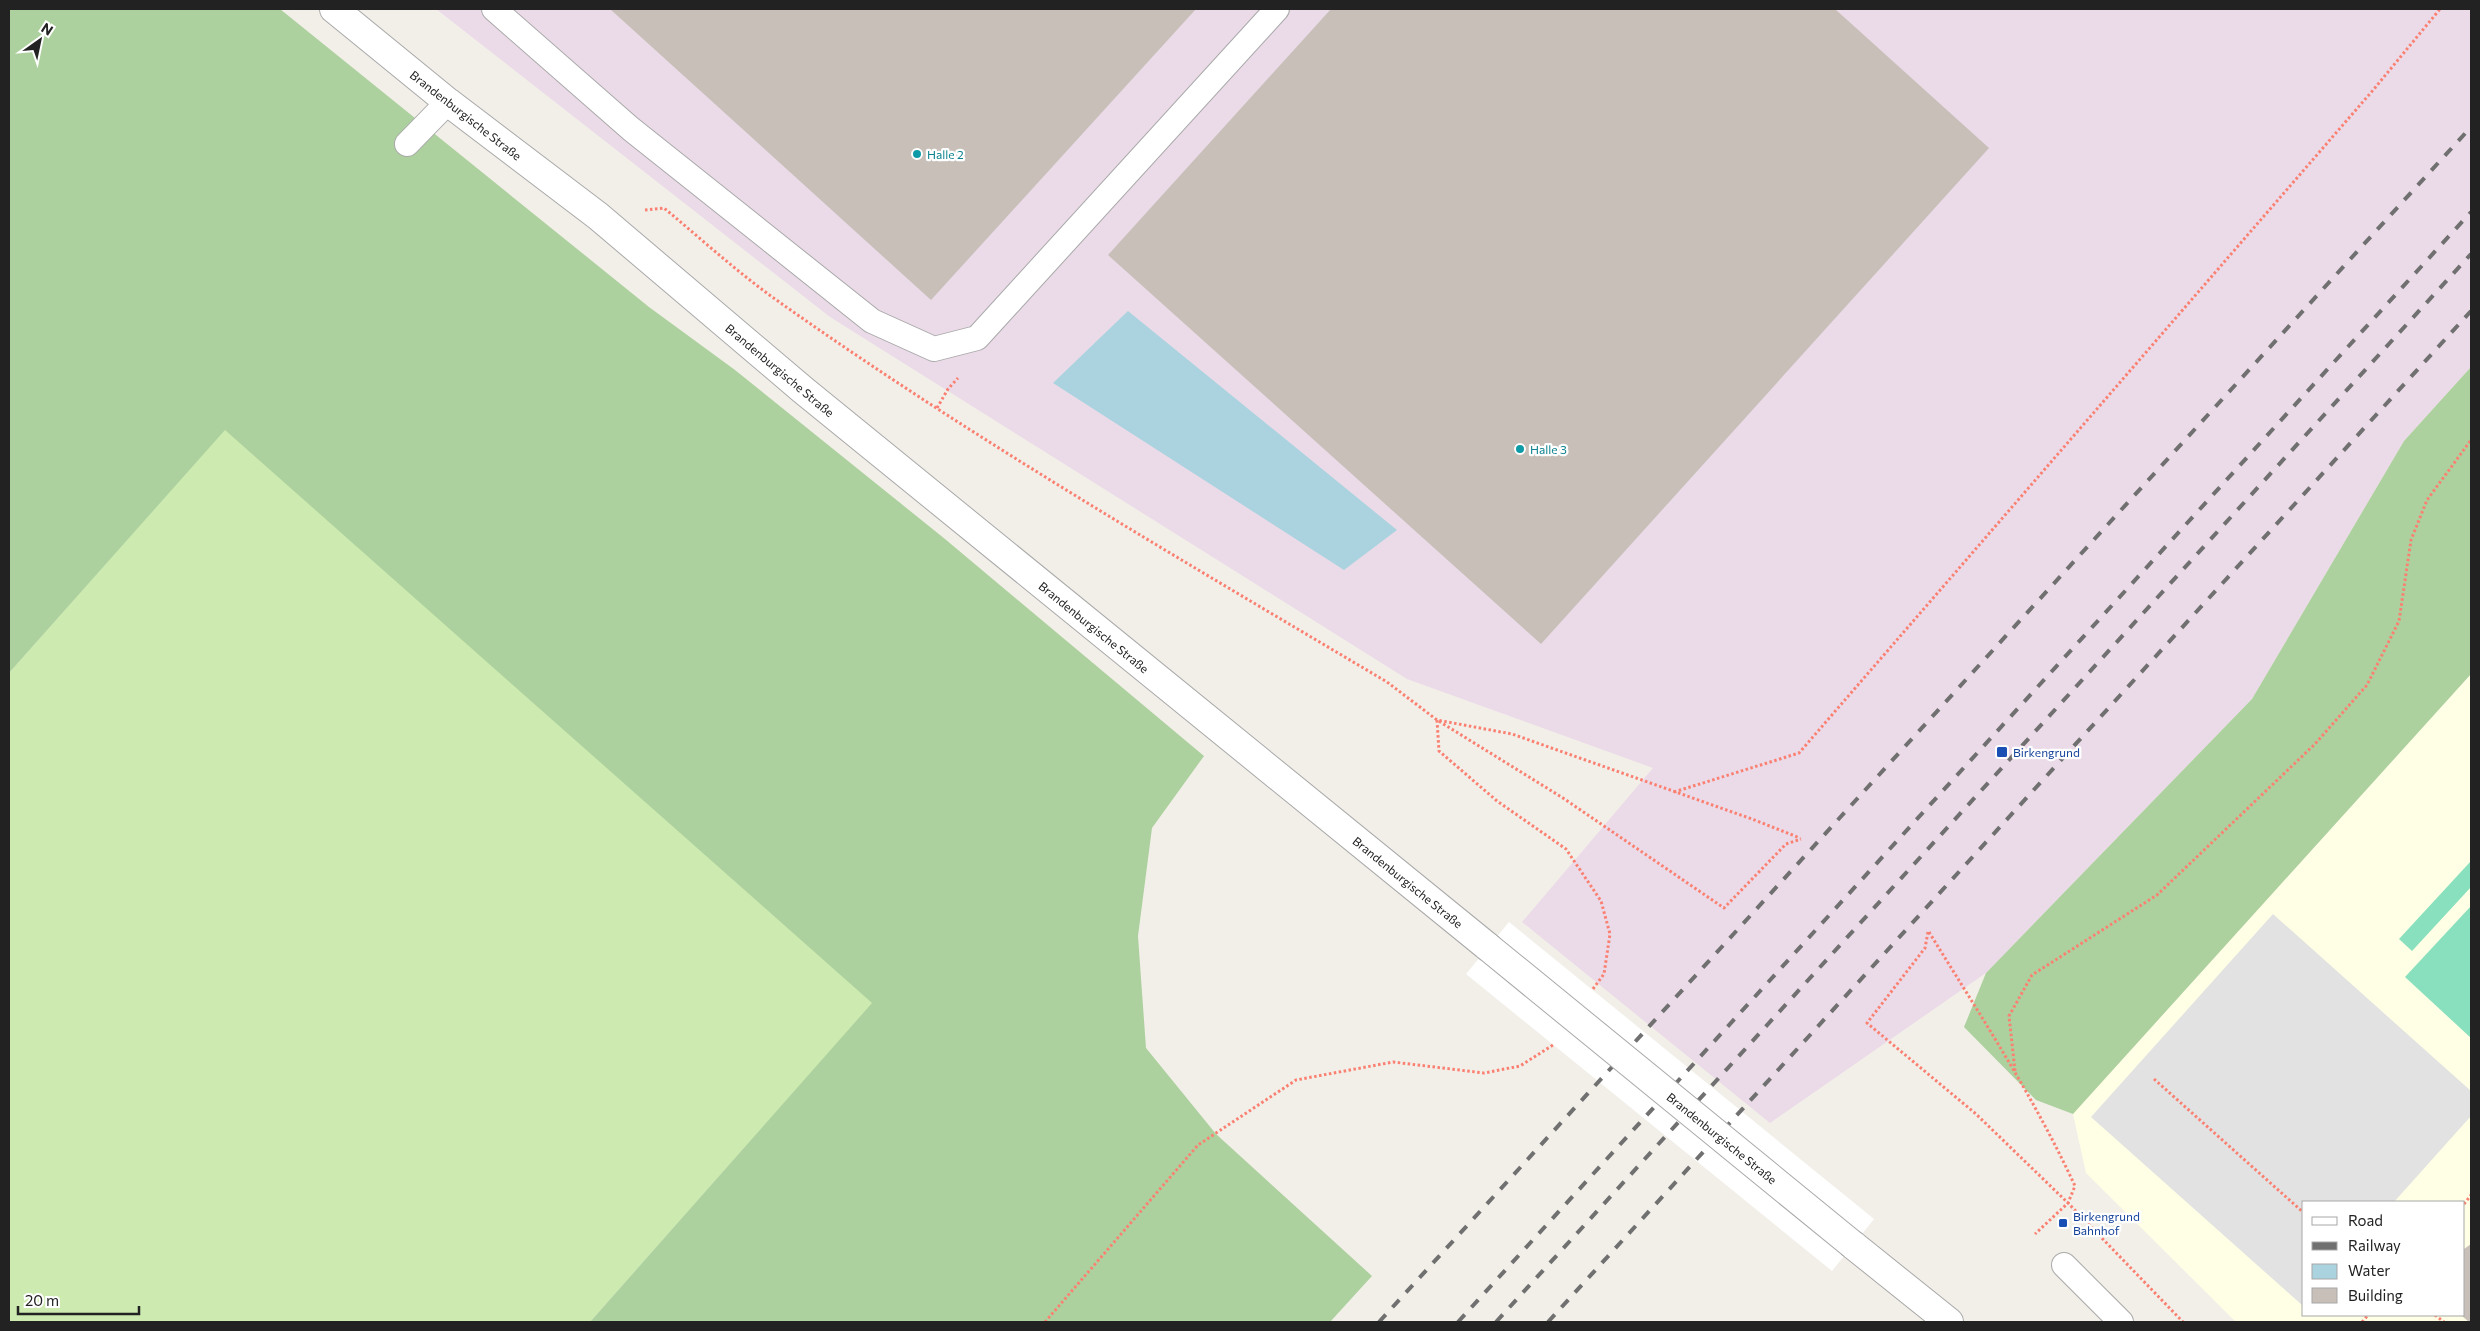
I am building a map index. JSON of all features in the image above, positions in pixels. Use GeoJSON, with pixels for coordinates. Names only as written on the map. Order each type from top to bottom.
{"type":"FeatureCollection","features":[{"type":"Feature","properties":{"kind":"street","name":"Brandenburgische Straße"},"geometry":{"type":"LineString","coordinates":[[334,9],[448,102],[598,216],[803,390],[1949,1322]]}},
{"type":"Feature","properties":{"kind":"lane"},"geometry":{"type":"LineString","coordinates":[[494,9],[631,129],[872,321],[934,349],[977,338],[1277,9]]}},
{"type":"Feature","properties":{"kind":"lane"},"geometry":{"type":"LineString","coordinates":[[407,144],[448,102]]}},
{"type":"Feature","properties":{"kind":"lane"},"geometry":{"type":"LineString","coordinates":[[2064,1265],[2121,1322]]}},
{"type":"Feature","properties":{"kind":"path"},"geometry":{"type":"LineString","coordinates":[[1673,792],[1799,753],[2374,88],[2440,9]]}},
{"type":"Feature","properties":{"kind":"path"},"geometry":{"type":"LineString","coordinates":[[598,216],[664,208],[773,297],[937,408],[1043,477],[1387,682],[1437,720],[1563,798],[1724,908],[1786,844],[1801,839],[1512,734],[1437,720]]}},
{"type":"Feature","properties":{"kind":"path"},"geometry":{"type":"LineString","coordinates":[[2015,1071],[2009,1016],[2032,975],[2157,895],[2315,744],[2367,685],[2399,621],[2411,540],[2427,500],[2471,440]]}},
{"type":"Feature","properties":{"kind":"path"},"geometry":{"type":"LineString","coordinates":[[1437,720],[1439,752],[1497,801],[1566,849],[1601,901],[1610,934],[1604,974],[1592,991]]}},
{"type":"Feature","properties":{"kind":"path"},"geometry":{"type":"LineString","coordinates":[[2035,1234],[2068,1203],[2075,1186],[2051,1134],[2015,1071],[1928,932],[1925,948],[1867,1023],[1976,1114],[2068,1203],[2183,1322]]}},
{"type":"Feature","properties":{"kind":"path"},"geometry":{"type":"LineString","coordinates":[[1045,1322],[1198,1145],[1296,1080],[1393,1062],[1484,1073],[1520,1066],[1551,1047],[1557,1039]]}},
{"type":"Feature","properties":{"kind":"path"},"geometry":{"type":"LineString","coordinates":[[2154,1079],[2302,1212]]}},
{"type":"Feature","properties":{"kind":"shaded area"},"geometry":{"type":"Polygon","coordinates":[[[436,9],[2471,9],[2471,367],[2404,441],[2252,699],[1986,973],[1770,1123],[1522,922],[1653,768],[1407,679],[830,317],[436,9]]]}},
{"type":"Feature","properties":{"kind":"shaded area"},"geometry":{"type":"Polygon","coordinates":[[[2471,674],[2471,1322],[2236,1322],[2086,1173],[2073,1114],[2471,674]]]}},
{"type":"Feature","properties":{"kind":"shaded area"},"geometry":{"type":"Polygon","coordinates":[[[2273,914],[2471,1091],[2471,1116],[2395,1201],[2302,1201],[2302,1305],[2091,1117],[2273,914]]]}},
{"type":"Feature","properties":{"kind":"green space"},"geometry":{"type":"Polygon","coordinates":[[[9,9],[280,9],[649,307],[735,370],[945,539],[1204,756],[1152,828],[1138,936],[1146,1048],[1216,1134],[1372,1276],[1330,1322],[590,1322],[872,1003],[225,430],[9,673],[9,9]]]}},
{"type":"Feature","properties":{"kind":"green space"},"geometry":{"type":"Polygon","coordinates":[[[2471,367],[2471,674],[2073,1114],[2036,1100],[1964,1027],[1986,973],[2252,699],[2404,441],[2471,367]]]}},
{"type":"Feature","properties":{"kind":"green space"},"geometry":{"type":"Polygon","coordinates":[[[225,429],[873,1003],[590,1322],[9,1322],[9,673],[225,429]]]}},
{"type":"Feature","properties":{"kind":"green space"},"geometry":{"type":"Polygon","coordinates":[[[2471,861],[2471,887],[2412,951],[2399,939],[2471,861]]]}},
{"type":"Feature","properties":{"kind":"green space"},"geometry":{"type":"Polygon","coordinates":[[[2471,906],[2471,1038],[2405,977],[2471,906]]]}},
{"type":"Feature","properties":{"kind":"water"},"geometry":{"type":"Polygon","coordinates":[[[1128,311],[1397,530],[1344,570],[1053,383],[1128,311]]]}},
{"type":"Feature","properties":{"kind":"pier"},"geometry":{"type":"Polygon","coordinates":[[[1509,922],[1874,1219],[1832,1271],[1466,974],[1509,922]]]}},
{"type":"Feature","properties":{"kind":"building","name":"Halle 2"},"geometry":{"type":"Polygon","coordinates":[[[610,9],[1196,9],[931,300],[610,9]]]}},
{"type":"Feature","properties":{"kind":"building","name":"Halle 3"},"geometry":{"type":"Polygon","coordinates":[[[1331,9],[1835,9],[1989,148],[1541,644],[1108,255],[1331,9]]]}},
{"type":"Feature","properties":{"kind":"building"},"geometry":{"type":"Polygon","coordinates":[[[2471,1244],[2471,1322],[2462,1316],[2465,1316],[2465,1248],[2471,1244]]]}},
{"type":"Feature","properties":{"kind":"railway"},"geometry":{"type":"LineString","coordinates":[[1379,1322],[2471,127]]}},
{"type":"Feature","properties":{"kind":"railway"},"geometry":{"type":"LineString","coordinates":[[1458,1322],[2471,212]]}},
{"type":"Feature","properties":{"kind":"railway"},"geometry":{"type":"LineString","coordinates":[[1496,1322],[2471,254]]}},
{"type":"Feature","properties":{"kind":"railway"},"geometry":{"type":"LineString","coordinates":[[1548,1322],[2471,311]]}},
{"type":"Feature","properties":{"kind":"place","name":"Halle 2"},"geometry":{"type":"Point","coordinates":[917,154]}},
{"type":"Feature","properties":{"kind":"place","name":"Halle 3"},"geometry":{"type":"Point","coordinates":[1520,449]}},
{"type":"Feature","properties":{"kind":"place","name":"Birkengrund"},"geometry":{"type":"Point","coordinates":[2002,752]}},
{"type":"Feature","properties":{"kind":"place","name":"Birkengrund Bahnhof"},"geometry":{"type":"Point","coordinates":[2063,1223]}}]}
